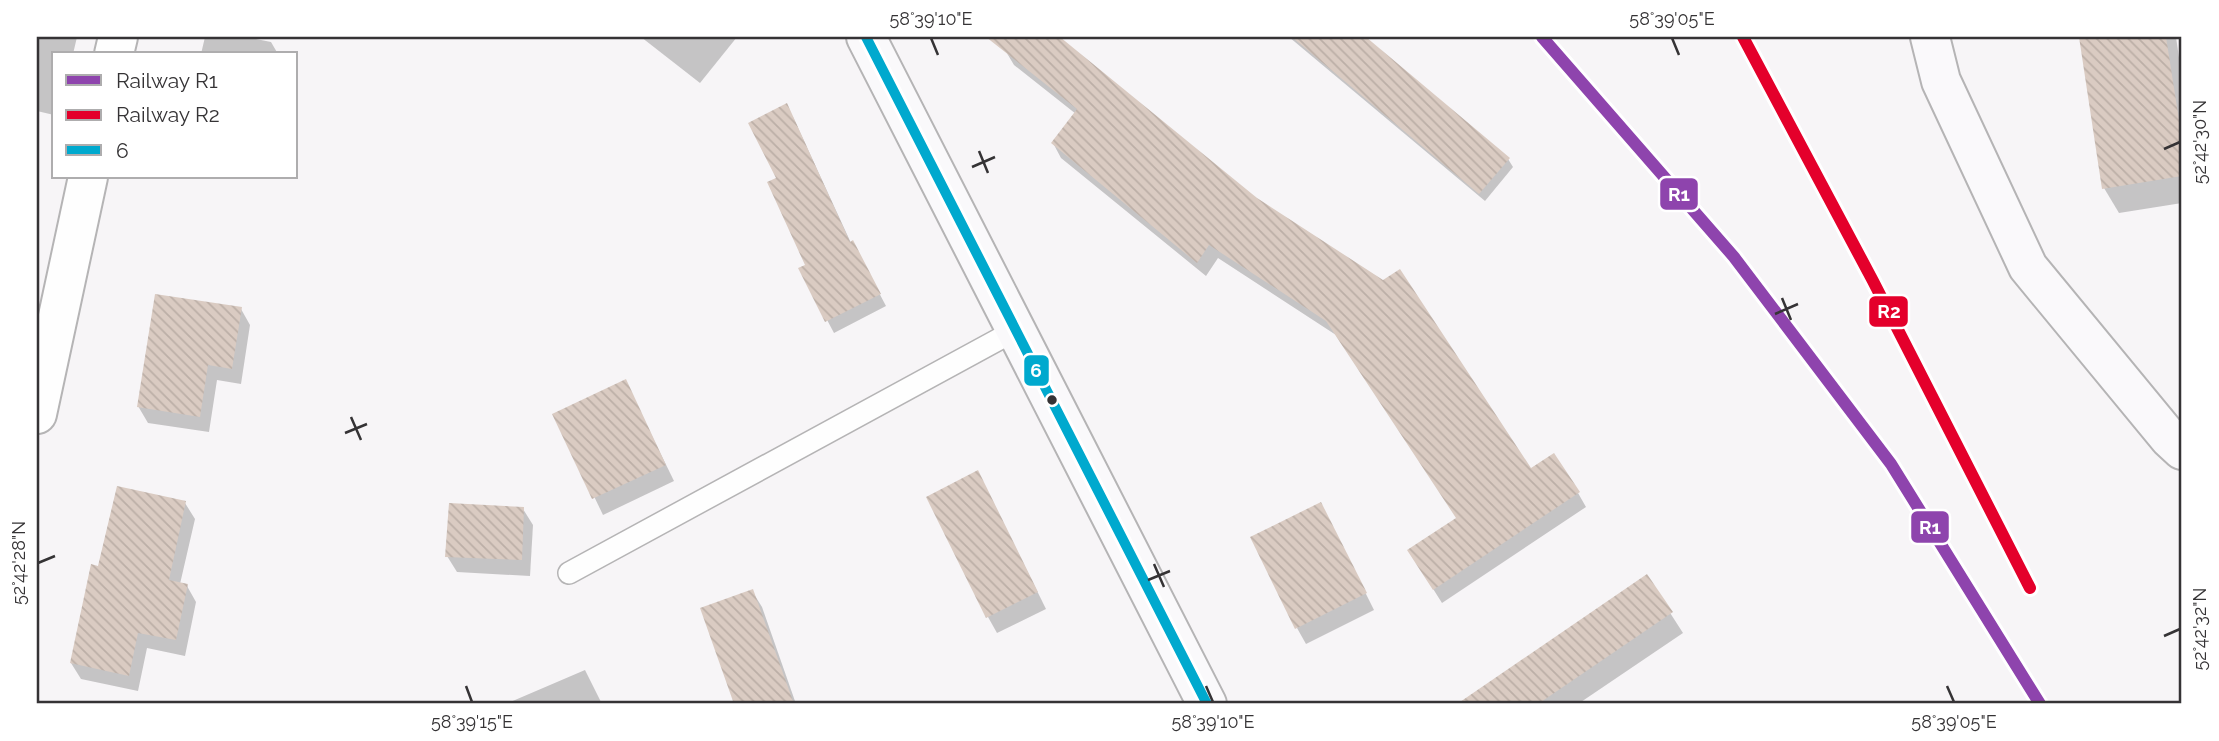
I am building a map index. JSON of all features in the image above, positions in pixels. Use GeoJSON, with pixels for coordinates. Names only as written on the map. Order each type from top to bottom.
{"type":"FeatureCollection","features":[{"type":"Feature","properties":{"kind":"main road"},"geometry":{"type":"LineString","coordinates":[[866,37],[1207,704]]}},
{"type":"Feature","properties":{"kind":"main road"},"geometry":{"type":"LineString","coordinates":[[1930,37],[1941,81],[2028,267],[2169,438],[2182,450]]}},
{"type":"Feature","properties":{"kind":"street"},"geometry":{"type":"LineString","coordinates":[[37,414],[88,178]]}},
{"type":"Feature","properties":{"kind":"lane"},"geometry":{"type":"LineString","coordinates":[[569,573],[1016,330]]}},
{"type":"Feature","properties":{"kind":"building"},"geometry":{"type":"Polygon","coordinates":[[[986,37],[1060,37],[1257,198],[1383,280],[1400,269],[1531,468],[1554,453],[1580,492],[1433,590],[1407,550],[1456,518],[1326,321],[1209,245],[1197,263],[1051,143],[1077,109],[986,37]]]}},
{"type":"Feature","properties":{"kind":"building"},"geometry":{"type":"Polygon","coordinates":[[[1292,37],[1366,37],[1510,158],[1479,194],[1292,37]]]}},
{"type":"Feature","properties":{"kind":"building"},"geometry":{"type":"Polygon","coordinates":[[[2079,37],[2166,37],[2182,139],[2182,176],[2102,189],[2079,37]]]}},
{"type":"Feature","properties":{"kind":"building"},"geometry":{"type":"Polygon","coordinates":[[[787,103],[850,242],[853,240],[881,294],[825,322],[798,268],[805,265],[767,182],[776,178],[748,123],[787,103]]]}},
{"type":"Feature","properties":{"kind":"building"},"geometry":{"type":"Polygon","coordinates":[[[155,294],[242,307],[232,369],[208,365],[200,417],[137,407],[155,294]]]}},
{"type":"Feature","properties":{"kind":"building"},"geometry":{"type":"Polygon","coordinates":[[[626,379],[666,465],[592,499],[552,414],[626,379]]]}},
{"type":"Feature","properties":{"kind":"building"},"geometry":{"type":"Polygon","coordinates":[[[978,470],[1038,592],[986,618],[926,497],[978,470]]]}},
{"type":"Feature","properties":{"kind":"building"},"geometry":{"type":"Polygon","coordinates":[[[117,486],[186,501],[169,580],[188,584],[176,640],[138,633],[129,676],[70,663],[91,564],[98,566],[117,486]]]}},
{"type":"Feature","properties":{"kind":"building"},"geometry":{"type":"Polygon","coordinates":[[[1321,502],[1367,593],[1295,629],[1250,537],[1321,502]]]}},
{"type":"Feature","properties":{"kind":"building"},"geometry":{"type":"Polygon","coordinates":[[[449,503],[524,507],[522,560],[445,557],[449,503]]]}},
{"type":"Feature","properties":{"kind":"building"},"geometry":{"type":"Polygon","coordinates":[[[1647,574],[1673,612],[1538,704],[1457,704],[1647,574]]]}},
{"type":"Feature","properties":{"kind":"building"},"geometry":{"type":"Polygon","coordinates":[[[753,589],[794,704],[734,704],[700,608],[753,589]]]}},
{"type":"Feature","properties":{"kind":"rail line","name":"R1"},"geometry":{"type":"LineString","coordinates":[[1542,37],[1734,257],[1891,464],[2040,704]]}},
{"type":"Feature","properties":{"kind":"rail line","name":"R2"},"geometry":{"type":"LineString","coordinates":[[1743,37],[1873,281],[2030,588]]}},
{"type":"Feature","properties":{"kind":"transit line","name":"6"},"geometry":{"type":"LineString","coordinates":[[866,37],[1207,704]]}}]}
